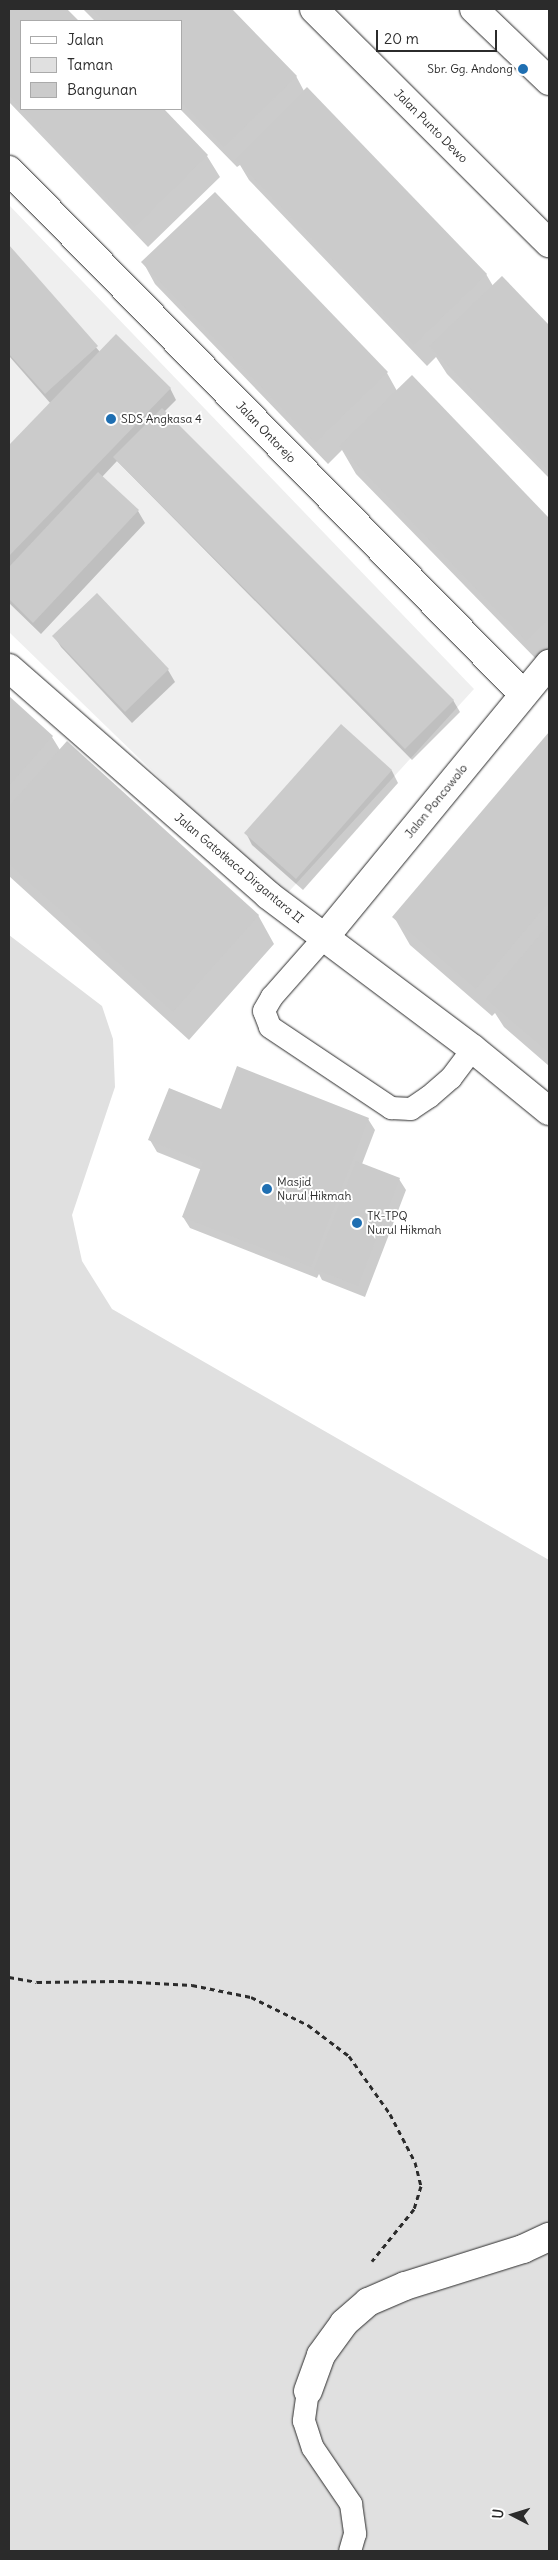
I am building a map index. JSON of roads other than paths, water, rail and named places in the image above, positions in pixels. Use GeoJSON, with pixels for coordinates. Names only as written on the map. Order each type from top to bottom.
{"type":"FeatureCollection","features":[{"type":"Feature","properties":{"kind":"street","name":"Jalan Punto Dewo"},"geometry":{"type":"LineString","coordinates":[[314,9],[549,243]]}},
{"type":"Feature","properties":{"kind":"street"},"geometry":{"type":"LineString","coordinates":[[474,9],[549,81]]}},
{"type":"Feature","properties":{"kind":"street","name":"Jalan Ontorejo"},"geometry":{"type":"LineString","coordinates":[[9,170],[523,694]]}},
{"type":"Feature","properties":{"kind":"street","name":"Jalan Poncowolo"},"geometry":{"type":"LineString","coordinates":[[324,938],[549,664]]}},
{"type":"Feature","properties":{"kind":"street","name":"Jalan Gatotkaca Dirgantara II"},"geometry":{"type":"LineString","coordinates":[[9,668],[268,895],[473,1049],[549,1111]]}},
{"type":"Feature","properties":{"kind":"street"},"geometry":{"type":"LineString","coordinates":[[308,2391],[321,2355],[344,2323],[368,2302],[405,2286],[523,2249],[549,2237]]}},
{"type":"Feature","properties":{"kind":"lane"},"geometry":{"type":"LineString","coordinates":[[324,938],[272,997],[264,1011],[270,1028],[391,1108],[411,1109],[429,1097],[451,1078],[473,1049]]}},
{"type":"Feature","properties":{"kind":"lane"},"geometry":{"type":"LineString","coordinates":[[308,2391],[304,2421],[313,2448],[351,2504],[355,2534],[350,2551]]}},
{"type":"Feature","properties":{"kind":"place","name":"Sbr. Gg. Andong"},"geometry":{"type":"Point","coordinates":[523,69]}},
{"type":"Feature","properties":{"kind":"place","name":"SDS Angkasa 4"},"geometry":{"type":"Point","coordinates":[111,419]}},
{"type":"Feature","properties":{"kind":"place","name":"Masjid Nurul Hikmah"},"geometry":{"type":"Point","coordinates":[267,1189]}},
{"type":"Feature","properties":{"kind":"place","name":"TK-TPQ Nurul Hikmah"},"geometry":{"type":"Point","coordinates":[357,1223]}}]}
